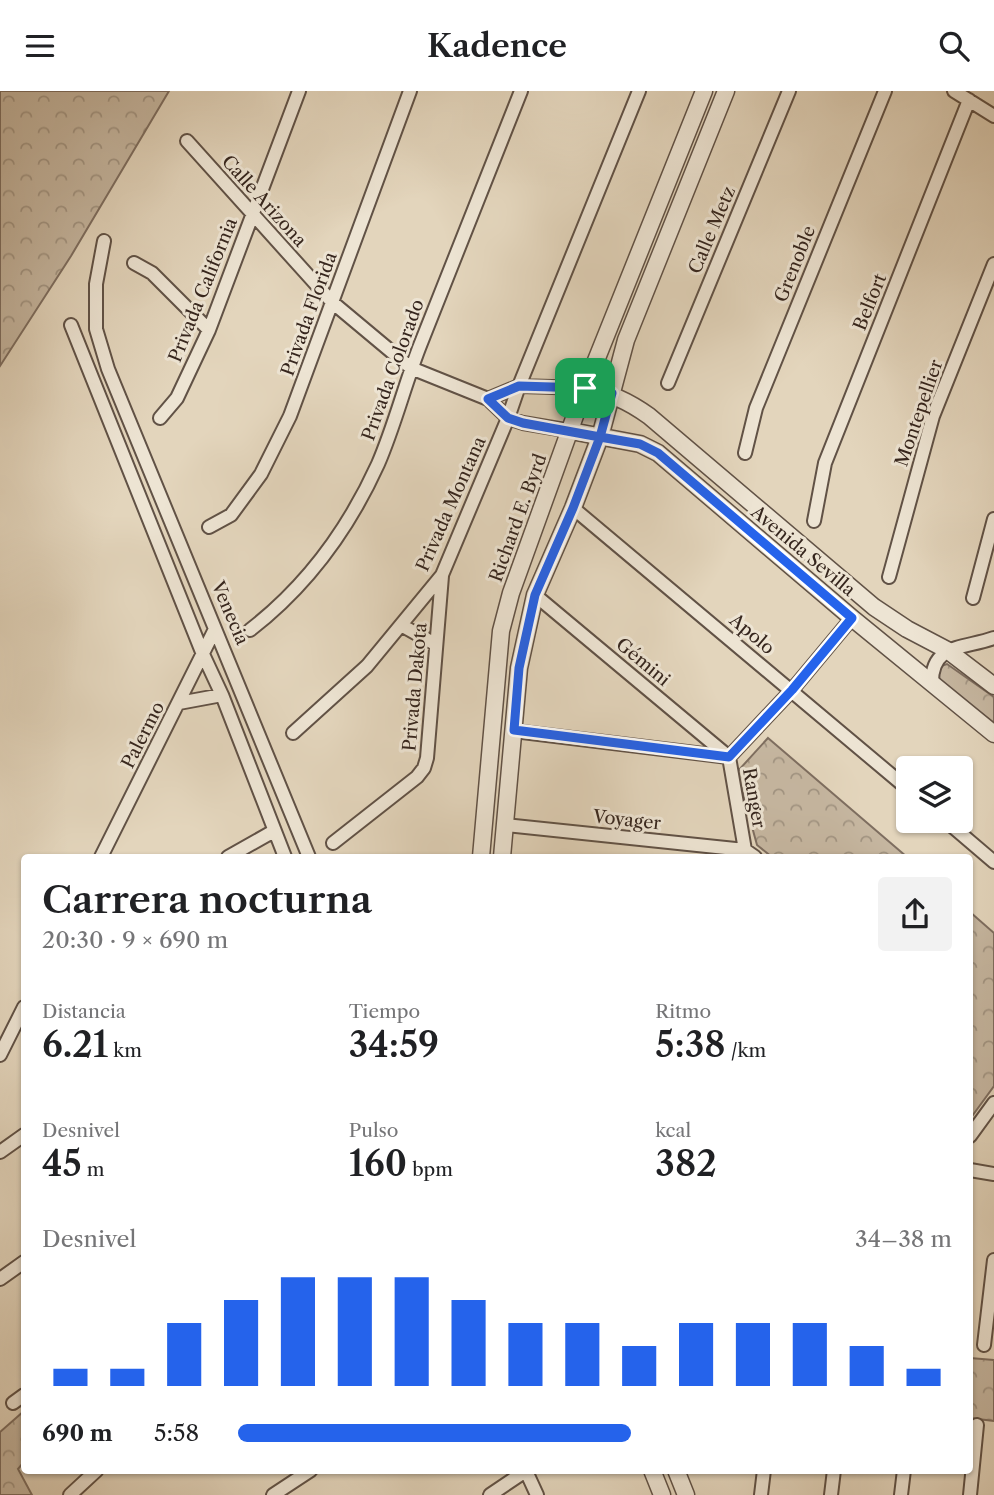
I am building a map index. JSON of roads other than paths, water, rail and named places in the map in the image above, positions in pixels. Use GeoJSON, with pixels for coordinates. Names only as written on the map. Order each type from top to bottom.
{"type":"FeatureCollection","features":[{"type":"Feature","properties":{"kind":"street","name":"Privada California"},"geometry":{"type":"LineString","coordinates":[[160,418],[177,398],[209,330],[299,91]]}},
{"type":"Feature","properties":{"kind":"street","name":"Privada Florida"},"geometry":{"type":"LineString","coordinates":[[209,527],[231,515],[261,474],[290,416],[410,91]]}},
{"type":"Feature","properties":{"kind":"street","name":"Privada Colorado"},"geometry":{"type":"LineString","coordinates":[[250,631],[280,607],[313,571],[345,523],[378,463],[411,368],[521,91]]}},
{"type":"Feature","properties":{"kind":"street","name":"Privada Montana"},"geometry":{"type":"LineString","coordinates":[[293,733],[367,666],[442,575],[639,91]]}},
{"type":"Feature","properties":{"kind":"street","name":"Richard E. Byrd"},"geometry":{"type":"LineString","coordinates":[[481,854],[501,631],[511,593],[585,388],[704,91]]}},
{"type":"Feature","properties":{"kind":"street"},"geometry":{"type":"LineString","coordinates":[[502,854],[519,668],[535,595],[600,437],[626,340],[726,91]]}},
{"type":"Feature","properties":{"kind":"street","name":"Calle Metz"},"geometry":{"type":"LineString","coordinates":[[668,383],[789,91]]}},
{"type":"Feature","properties":{"kind":"street","name":"Grenoble"},"geometry":{"type":"LineString","coordinates":[[745,453],[756,408],[885,91]]}},
{"type":"Feature","properties":{"kind":"street"},"geometry":{"type":"LineString","coordinates":[[954,91],[994,116]]}},
{"type":"Feature","properties":{"kind":"street","name":"Belfort"},"geometry":{"type":"LineString","coordinates":[[814,521],[825,463],[969,100]]}},
{"type":"Feature","properties":{"kind":"street","name":"Calle Arizona"},"geometry":{"type":"LineString","coordinates":[[187,141],[332,302],[411,368],[488,399],[508,418]]}},
{"type":"Feature","properties":{"kind":"street","name":"Venecia"},"geometry":{"type":"LineString","coordinates":[[104,241],[96,283],[96,329],[114,384],[308,854]]}},
{"type":"Feature","properties":{"kind":"street"},"geometry":{"type":"LineString","coordinates":[[134,263],[152,273],[209,330]]}},
{"type":"Feature","properties":{"kind":"street","name":"Montepellier"},"geometry":{"type":"LineString","coordinates":[[889,577],[933,416],[994,264]]}},
{"type":"Feature","properties":{"kind":"street"},"geometry":{"type":"LineString","coordinates":[[71,325],[284,854]]}},
{"type":"Feature","properties":{"kind":"street"},"geometry":{"type":"LineString","coordinates":[[97,391],[114,384]]}},
{"type":"Feature","properties":{"kind":"street"},"geometry":{"type":"LineString","coordinates":[[488,399],[519,386],[585,388]]}},
{"type":"Feature","properties":{"kind":"street","name":"Avenida Sevilla"},"geometry":{"type":"LineString","coordinates":[[585,388],[612,393],[649,416],[874,607],[907,629],[947,650],[994,686]]}},
{"type":"Feature","properties":{"kind":"street"},"geometry":{"type":"LineString","coordinates":[[508,418],[571,431]]}},
{"type":"Feature","properties":{"kind":"street","name":"Avenida Sevilla"},"geometry":{"type":"LineString","coordinates":[[571,431],[640,444],[658,453],[852,618],[994,734]]}},
{"type":"Feature","properties":{"kind":"street","name":"Apolo"},"geometry":{"type":"LineString","coordinates":[[573,508],[896,779]]}},
{"type":"Feature","properties":{"kind":"street"},"geometry":{"type":"LineString","coordinates":[[973,598],[994,519]]}},
{"type":"Feature","properties":{"kind":"street","name":"Privada Dakota"},"geometry":{"type":"LineString","coordinates":[[333,843],[417,777],[424,768],[442,575]]}},
{"type":"Feature","properties":{"kind":"street","name":"Gémini"},"geometry":{"type":"LineString","coordinates":[[535,595],[729,757]]}},
{"type":"Feature","properties":{"kind":"street","name":"Ranger"},"geometry":{"type":"LineString","coordinates":[[750,854],[729,757],[792,690],[852,618]]}},
{"type":"Feature","properties":{"kind":"street"},"geometry":{"type":"LineString","coordinates":[[401,625],[435,643]]}},
{"type":"Feature","properties":{"kind":"street","name":"Palermo"},"geometry":{"type":"LineString","coordinates":[[102,854],[215,629]]}},
{"type":"Feature","properties":{"kind":"street"},"geometry":{"type":"LineString","coordinates":[[932,684],[934,665],[947,650],[994,638]]}},
{"type":"Feature","properties":{"kind":"street"},"geometry":{"type":"LineString","coordinates":[[179,703],[222,695]]}},
{"type":"Feature","properties":{"kind":"street"},"geometry":{"type":"LineString","coordinates":[[514,730],[729,757]]}},
{"type":"Feature","properties":{"kind":"street","name":"Voyager"},"geometry":{"type":"LineString","coordinates":[[505,825],[750,854]]}},
{"type":"Feature","properties":{"kind":"street"},"geometry":{"type":"LineString","coordinates":[[233,854],[274,831]]}},
{"type":"Feature","properties":{"kind":"street"},"geometry":{"type":"LineString","coordinates":[[960,833],[994,862]]}},
{"type":"Feature","properties":{"kind":"street"},"geometry":{"type":"LineString","coordinates":[[0,1055],[21,1013]]}},
{"type":"Feature","properties":{"kind":"street"},"geometry":{"type":"LineString","coordinates":[[973,1132],[994,1103]]}},
{"type":"Feature","properties":{"kind":"street"},"geometry":{"type":"LineString","coordinates":[[0,1152],[21,1137]]}},
{"type":"Feature","properties":{"kind":"street"},"geometry":{"type":"LineString","coordinates":[[973,1170],[994,1174]]}},
{"type":"Feature","properties":{"kind":"street"},"geometry":{"type":"LineString","coordinates":[[984,1345],[994,1260]]}},
{"type":"Feature","properties":{"kind":"street"},"geometry":{"type":"LineString","coordinates":[[0,1279],[21,1264]]}},
{"type":"Feature","properties":{"kind":"street"},"geometry":{"type":"LineString","coordinates":[[13,1403],[21,1397]]}},
{"type":"Feature","properties":{"kind":"street"},"geometry":{"type":"LineString","coordinates":[[973,1460],[976,1425]]}},
{"type":"Feature","properties":{"kind":"street"},"geometry":{"type":"LineString","coordinates":[[69,1495],[93,1474]]}},
{"type":"Feature","properties":{"kind":"street"},"geometry":{"type":"LineString","coordinates":[[273,1495],[305,1474]]}},
{"type":"Feature","properties":{"kind":"street"},"geometry":{"type":"LineString","coordinates":[[490,1495],[521,1474]]}},
{"type":"Feature","properties":{"kind":"street"},"geometry":{"type":"LineString","coordinates":[[529,1474],[537,1495]]}},
{"type":"Feature","properties":{"kind":"street"},"geometry":{"type":"LineString","coordinates":[[654,1474],[662,1495]]}},
{"type":"Feature","properties":{"kind":"street"},"geometry":{"type":"LineString","coordinates":[[678,1474],[685,1492]]}},
{"type":"Feature","properties":{"kind":"street"},"geometry":{"type":"LineString","coordinates":[[685,1492],[687,1474]]}},
{"type":"Feature","properties":{"kind":"street"},"geometry":{"type":"LineString","coordinates":[[761,1495],[764,1474]]}},
{"type":"Feature","properties":{"kind":"street"},"geometry":{"type":"LineString","coordinates":[[831,1495],[834,1474]]}},
{"type":"Feature","properties":{"kind":"street"},"geometry":{"type":"LineString","coordinates":[[901,1495],[904,1474]]}},
{"type":"Feature","properties":{"kind":"street"},"geometry":{"type":"LineString","coordinates":[[970,1495],[972,1474]]}}]}
